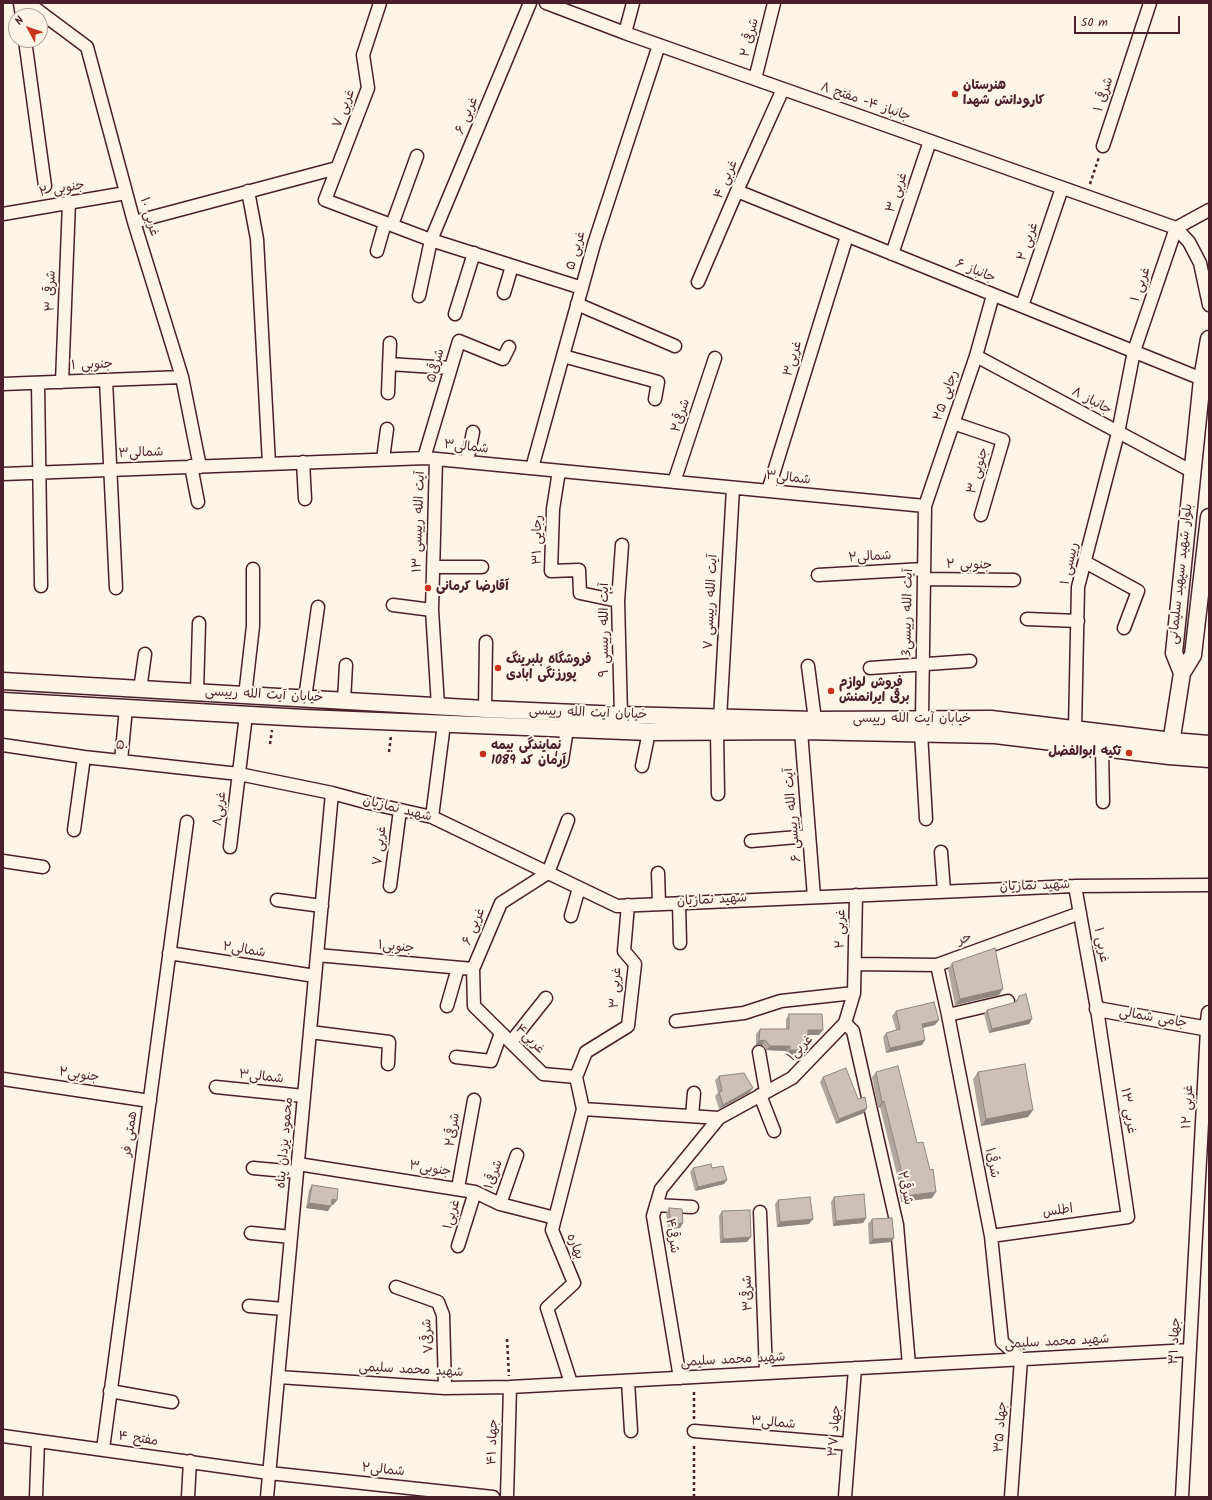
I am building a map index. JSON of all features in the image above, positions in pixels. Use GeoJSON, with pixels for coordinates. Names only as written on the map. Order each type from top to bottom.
{"type":"FeatureCollection","features":[{"type":"Feature","properties":{"kind":"main road","name":"بلوار شهید سپهبد سلیمانی"},"geometry":{"type":"LineString","coordinates":[[1182,673],[1174,653],[1202,379],[1209,339]]}},
{"type":"Feature","properties":{"kind":"main road","name":"بلوار شهید سپهبد سلیمانی"},"geometry":{"type":"LineString","coordinates":[[1182,673],[1193,655],[1204,602],[1209,517]]}},
{"type":"Feature","properties":{"kind":"main road"},"geometry":{"type":"LineString","coordinates":[[1171,749],[1182,673]]}},
{"type":"Feature","properties":{"kind":"main road","name":"خیابان آیت الله رییسی"},"geometry":{"type":"LineString","coordinates":[[3,682],[304,698],[485,710],[621,715],[801,732],[921,726],[991,719],[1075,729],[1171,749]]}},
{"type":"Feature","properties":{"kind":"main road","name":"خیابان آیت الله رییسی"},"geometry":{"type":"LineString","coordinates":[[3,701],[343,720],[648,732],[719,725],[815,720],[921,726],[1102,748],[1171,749]]}},
{"type":"Feature","properties":{"kind":"main road"},"geometry":{"type":"LineString","coordinates":[[343,720],[344,701]]}},
{"type":"Feature","properties":{"kind":"main road"},"geometry":{"type":"LineString","coordinates":[[1171,749],[1209,744]]}},
{"type":"Feature","properties":{"kind":"main road"},"geometry":{"type":"LineString","coordinates":[[1171,749],[1209,759]]}},
{"type":"Feature","properties":{"kind":"street","name":"غربی ۱۰"},"geometry":{"type":"LineString","coordinates":[[28,3],[87,47],[134,222],[182,377],[196,466],[198,502]]}},
{"type":"Feature","properties":{"kind":"street","name":"غربی ۷"},"geometry":{"type":"LineString","coordinates":[[380,3],[363,55],[368,88],[325,200],[389,224]]}},
{"type":"Feature","properties":{"kind":"street","name":"غربی ۶"},"geometry":{"type":"LineString","coordinates":[[419,296],[431,240],[530,3]]}},
{"type":"Feature","properties":{"kind":"street","name":"جانباز ۴- مفتح ۸"},"geometry":{"type":"LineString","coordinates":[[546,3],[625,33],[1176,228]]}},
{"type":"Feature","properties":{"kind":"street"},"geometry":{"type":"LineString","coordinates":[[625,33],[633,3]]}},
{"type":"Feature","properties":{"kind":"street","name":"شرقی ۲"},"geometry":{"type":"LineString","coordinates":[[755,79],[774,3]]}},
{"type":"Feature","properties":{"kind":"street","name":"شرقی ۱"},"geometry":{"type":"LineString","coordinates":[[1103,146],[1150,3]]}},
{"type":"Feature","properties":{"kind":"street","name":"غربی ۵"},"geometry":{"type":"LineString","coordinates":[[532,468],[594,244],[659,45]]}},
{"type":"Feature","properties":{"kind":"street"},"geometry":{"type":"LineString","coordinates":[[27,48],[45,186]]}},
{"type":"Feature","properties":{"kind":"street","name":"غربی ۴"},"geometry":{"type":"LineString","coordinates":[[698,282],[736,191],[783,89]]}},
{"type":"Feature","properties":{"kind":"street","name":"غربی ۳"},"geometry":{"type":"LineString","coordinates":[[892,254],[930,141]]}},
{"type":"Feature","properties":{"kind":"street"},"geometry":{"type":"LineString","coordinates":[[377,251],[417,156]]}},
{"type":"Feature","properties":{"kind":"street"},"geometry":{"type":"LineString","coordinates":[[134,222],[337,168]]}},
{"type":"Feature","properties":{"kind":"street","name":"غربی ۲"},"geometry":{"type":"LineString","coordinates":[[1022,306],[1062,188]]}},
{"type":"Feature","properties":{"kind":"street"},"geometry":{"type":"LineString","coordinates":[[248,191],[256,239],[269,464]]}},
{"type":"Feature","properties":{"kind":"street","name":"جانباز ۶"},"geometry":{"type":"LineString","coordinates":[[736,191],[1202,379]]}},
{"type":"Feature","properties":{"kind":"street","name":"جنوبی ۲"},"geometry":{"type":"LineString","coordinates":[[3,214],[126,193]]}},
{"type":"Feature","properties":{"kind":"street","name":"شرقی ۳"},"geometry":{"type":"LineString","coordinates":[[62,382],[69,202]]}},
{"type":"Feature","properties":{"kind":"street"},"geometry":{"type":"LineString","coordinates":[[1209,210],[1176,228],[1189,242],[1200,263],[1209,305]]}},
{"type":"Feature","properties":{"kind":"street"},"geometry":{"type":"LineString","coordinates":[[389,224],[431,240],[582,288]]}},
{"type":"Feature","properties":{"kind":"street","name":"غربی ۱"},"geometry":{"type":"LineString","coordinates":[[1118,433],[1134,351],[1176,228]]}},
{"type":"Feature","properties":{"kind":"street","name":"غربی۳"},"geometry":{"type":"LineString","coordinates":[[768,491],[847,236]]}},
{"type":"Feature","properties":{"kind":"street"},"geometry":{"type":"LineString","coordinates":[[455,314],[474,253]]}},
{"type":"Feature","properties":{"kind":"street"},"geometry":{"type":"LineString","coordinates":[[504,293],[512,266]]}},
{"type":"Feature","properties":{"kind":"street","name":"رجایی ۲۵"},"geometry":{"type":"LineString","coordinates":[[925,506],[976,356],[993,295]]}},
{"type":"Feature","properties":{"kind":"street"},"geometry":{"type":"LineString","coordinates":[[577,304],[675,346]]}},
{"type":"Feature","properties":{"kind":"street","name":"شرقی۵"},"geometry":{"type":"LineString","coordinates":[[430,458],[451,368],[459,341],[502,359],[509,347]]}},
{"type":"Feature","properties":{"kind":"street"},"geometry":{"type":"LineString","coordinates":[[388,393],[390,343]]}},
{"type":"Feature","properties":{"kind":"street"},"geometry":{"type":"LineString","coordinates":[[563,356],[658,382],[655,399]]}},
{"type":"Feature","properties":{"kind":"street","name":"جانباز ۸"},"geometry":{"type":"LineString","coordinates":[[976,356],[1193,472]]}},
{"type":"Feature","properties":{"kind":"street","name":"شرقی۲"},"geometry":{"type":"LineString","coordinates":[[674,482],[715,358]]}},
{"type":"Feature","properties":{"kind":"street"},"geometry":{"type":"LineString","coordinates":[[389,364],[451,368]]}},
{"type":"Feature","properties":{"kind":"street","name":"جنوبی ۱"},"geometry":{"type":"LineString","coordinates":[[3,384],[182,377]]}},
{"type":"Feature","properties":{"kind":"street"},"geometry":{"type":"LineString","coordinates":[[106,380],[116,588]]}},
{"type":"Feature","properties":{"kind":"street"},"geometry":{"type":"LineString","coordinates":[[38,383],[41,586]]}},
{"type":"Feature","properties":{"kind":"street","name":"جنوبی ۳"},"geometry":{"type":"LineString","coordinates":[[953,423],[1003,440],[981,515]]}},
{"type":"Feature","properties":{"kind":"street"},"geometry":{"type":"LineString","coordinates":[[383,459],[387,429]]}},
{"type":"Feature","properties":{"kind":"street"},"geometry":{"type":"LineString","coordinates":[[467,462],[473,432]]}},
{"type":"Feature","properties":{"kind":"street","name":"رییسی ۱"},"geometry":{"type":"LineString","coordinates":[[1075,729],[1078,587],[1118,433]]}},
{"type":"Feature","properties":{"kind":"street","name":"شمالی۳"},"geometry":{"type":"LineString","coordinates":[[3,474],[430,458],[925,506]]}},
{"type":"Feature","properties":{"kind":"street","name":"آیت الله رییسی ۱۳"},"geometry":{"type":"LineString","coordinates":[[430,458],[433,567],[432,610],[438,706]]}},
{"type":"Feature","properties":{"kind":"street"},"geometry":{"type":"LineString","coordinates":[[303,462],[305,499]]}},
{"type":"Feature","properties":{"kind":"street","name":"رجایی ۳۱"},"geometry":{"type":"LineString","coordinates":[[559,471],[553,509],[551,571],[579,570],[580,593],[618,601]]}},
{"type":"Feature","properties":{"kind":"street","name":"آیت الله رییسی ۷"},"geometry":{"type":"LineString","coordinates":[[718,794],[719,725],[733,488]]}},
{"type":"Feature","properties":{"kind":"street","name":"آیت الله رییسی3"},"geometry":{"type":"LineString","coordinates":[[925,506],[921,726],[926,819]]}},
{"type":"Feature","properties":{"kind":"street","name":"آیت الله رییسی ۹"},"geometry":{"type":"LineString","coordinates":[[621,715],[618,601],[622,545]]}},
{"type":"Feature","properties":{"kind":"street"},"geometry":{"type":"LineString","coordinates":[[1085,562],[1138,591],[1124,628]]}},
{"type":"Feature","properties":{"kind":"street"},"geometry":{"type":"LineString","coordinates":[[433,567],[482,567]]}},
{"type":"Feature","properties":{"kind":"street"},"geometry":{"type":"LineString","coordinates":[[245,696],[253,626],[253,569]]}},
{"type":"Feature","properties":{"kind":"street","name":"جنوبی ۲"},"geometry":{"type":"LineString","coordinates":[[924,574],[1014,580]]}},
{"type":"Feature","properties":{"kind":"street","name":"شمالی۲"},"geometry":{"type":"LineString","coordinates":[[818,575],[924,574]]}},
{"type":"Feature","properties":{"kind":"street"},"geometry":{"type":"LineString","coordinates":[[393,605],[432,610]]}},
{"type":"Feature","properties":{"kind":"street"},"geometry":{"type":"LineString","coordinates":[[304,698],[318,607]]}},
{"type":"Feature","properties":{"kind":"street"},"geometry":{"type":"LineString","coordinates":[[1027,619],[1078,621]]}},
{"type":"Feature","properties":{"kind":"street"},"geometry":{"type":"LineString","coordinates":[[197,692],[199,623]]}},
{"type":"Feature","properties":{"kind":"street"},"geometry":{"type":"LineString","coordinates":[[485,710],[486,642]]}},
{"type":"Feature","properties":{"kind":"street"},"geometry":{"type":"LineString","coordinates":[[140,690],[145,654]]}},
{"type":"Feature","properties":{"kind":"street"},"geometry":{"type":"LineString","coordinates":[[870,668],[970,661]]}},
{"type":"Feature","properties":{"kind":"street"},"geometry":{"type":"LineString","coordinates":[[344,701],[346,665]]}},
{"type":"Feature","properties":{"kind":"street"},"geometry":{"type":"LineString","coordinates":[[808,666],[815,720]]}},
{"type":"Feature","properties":{"kind":"street"},"geometry":{"type":"LineString","coordinates":[[121,761],[126,708]]}},
{"type":"Feature","properties":{"kind":"street","name":"غربی۸"},"geometry":{"type":"LineString","coordinates":[[230,847],[246,715]]}},
{"type":"Feature","properties":{"kind":"street"},"geometry":{"type":"LineString","coordinates":[[432,817],[444,724]]}},
{"type":"Feature","properties":{"kind":"street"},"geometry":{"type":"LineString","coordinates":[[562,760],[567,729]]}},
{"type":"Feature","properties":{"kind":"street"},"geometry":{"type":"LineString","coordinates":[[642,766],[648,732]]}},
{"type":"Feature","properties":{"kind":"street","name":"آیت الله رییسی ۶"},"geometry":{"type":"LineString","coordinates":[[801,732],[814,897]]}},
{"type":"Feature","properties":{"kind":"street","name":"۵۰"},"geometry":{"type":"LineString","coordinates":[[3,745],[84,757],[239,774]]}},
{"type":"Feature","properties":{"kind":"street"},"geometry":{"type":"LineString","coordinates":[[1102,748],[1103,802]]}},
{"type":"Feature","properties":{"kind":"street"},"geometry":{"type":"LineString","coordinates":[[74,830],[84,757]]}},
{"type":"Feature","properties":{"kind":"street","name":"شهید نمازیان"},"geometry":{"type":"LineString","coordinates":[[239,774],[332,792],[369,803],[432,817],[616,906],[1075,886],[1209,885]]}},
{"type":"Feature","properties":{"kind":"street","name":"محمود یزدان پناه"},"geometry":{"type":"LineString","coordinates":[[267,1497],[332,792]]}},
{"type":"Feature","properties":{"kind":"street","name":"غربی ۷"},"geometry":{"type":"LineString","coordinates":[[390,886],[400,810]]}},
{"type":"Feature","properties":{"kind":"street"},"geometry":{"type":"LineString","coordinates":[[548,873],[568,820]]}},
{"type":"Feature","properties":{"kind":"street","name":"همتی فر"},"geometry":{"type":"LineString","coordinates":[[103,1449],[187,822]]}},
{"type":"Feature","properties":{"kind":"street"},"geometry":{"type":"LineString","coordinates":[[751,841],[809,836]]}},
{"type":"Feature","properties":{"kind":"street"},"geometry":{"type":"LineString","coordinates":[[941,852],[944,891]]}},
{"type":"Feature","properties":{"kind":"street"},"geometry":{"type":"LineString","coordinates":[[3,861],[43,867]]}},
{"type":"Feature","properties":{"kind":"street","name":"غربی ۶"},"geometry":{"type":"LineString","coordinates":[[473,969],[501,903],[548,873]]}},
{"type":"Feature","properties":{"kind":"street"},"geometry":{"type":"LineString","coordinates":[[658,873],[659,904]]}},
{"type":"Feature","properties":{"kind":"street","name":"غربی ۱"},"geometry":{"type":"LineString","coordinates":[[1075,886],[1097,1009]]}},
{"type":"Feature","properties":{"kind":"street"},"geometry":{"type":"LineString","coordinates":[[571,916],[579,888]]}},
{"type":"Feature","properties":{"kind":"street","name":"غربی ۲"},"geometry":{"type":"LineString","coordinates":[[855,964],[856,895]]}},
{"type":"Feature","properties":{"kind":"street"},"geometry":{"type":"LineString","coordinates":[[277,900],[322,906]]}},
{"type":"Feature","properties":{"kind":"street"},"geometry":{"type":"LineString","coordinates":[[679,903],[680,943]]}},
{"type":"Feature","properties":{"kind":"street","name":"غربی ۳"},"geometry":{"type":"LineString","coordinates":[[576,1077],[586,1052],[628,1026],[635,964],[624,951],[628,905]]}},
{"type":"Feature","properties":{"kind":"street","name":"حر"},"geometry":{"type":"LineString","coordinates":[[855,964],[937,965],[1080,913]]}},
{"type":"Feature","properties":{"kind":"street","name":"شمالی۲"},"geometry":{"type":"LineString","coordinates":[[169,954],[315,976]]}},
{"type":"Feature","properties":{"kind":"street","name":"جنوبی۱"},"geometry":{"type":"LineString","coordinates":[[317,955],[473,969]]}},
{"type":"Feature","properties":{"kind":"street","name":"غربی۱"},"geometry":{"type":"LineString","coordinates":[[719,1118],[792,1078],[845,1023],[854,993],[855,964]]}},
{"type":"Feature","properties":{"kind":"street","name":"شرقی۱"},"geometry":{"type":"LineString","coordinates":[[937,965],[991,1236],[1002,1342],[1021,1359]]}},
{"type":"Feature","properties":{"kind":"street"},"geometry":{"type":"LineString","coordinates":[[446,1006],[458,968]]}},
{"type":"Feature","properties":{"kind":"street","name":"غربی۴"},"geometry":{"type":"LineString","coordinates":[[473,969],[474,1006],[543,1074],[576,1077]]}},
{"type":"Feature","properties":{"kind":"street"},"geometry":{"type":"LineString","coordinates":[[676,1021],[744,1013],[781,1001],[854,993]]}},
{"type":"Feature","properties":{"kind":"street"},"geometry":{"type":"LineString","coordinates":[[511,1042],[546,998]]}},
{"type":"Feature","properties":{"kind":"street"},"geometry":{"type":"LineString","coordinates":[[948,1015],[1008,1001]]}},
{"type":"Feature","properties":{"kind":"street","name":"جامی شمالی"},"geometry":{"type":"LineString","coordinates":[[1097,1009],[1208,1029]]}},
{"type":"Feature","properties":{"kind":"street","name":"غربی ۱۳"},"geometry":{"type":"LineString","coordinates":[[1097,1009],[1128,1217]]}},
{"type":"Feature","properties":{"kind":"street"},"geometry":{"type":"LineString","coordinates":[[1208,1029],[1209,1013]]}},
{"type":"Feature","properties":{"kind":"street","name":"شرقی۲"},"geometry":{"type":"LineString","coordinates":[[845,1023],[853,1031],[898,1225],[910,1365]]}},
{"type":"Feature","properties":{"kind":"street","name":"غربی ۱۲"},"geometry":{"type":"LineString","coordinates":[[1204,1188],[1208,1029]]}},
{"type":"Feature","properties":{"kind":"street"},"geometry":{"type":"LineString","coordinates":[[310,1032],[389,1042],[388,1064]]}},
{"type":"Feature","properties":{"kind":"street"},"geometry":{"type":"LineString","coordinates":[[456,1057],[491,1061],[502,1033]]}},
{"type":"Feature","properties":{"kind":"street"},"geometry":{"type":"LineString","coordinates":[[759,1052],[763,1094],[774,1131]]}},
{"type":"Feature","properties":{"kind":"street"},"geometry":{"type":"LineString","coordinates":[[576,1077],[584,1109],[719,1118]]}},
{"type":"Feature","properties":{"kind":"street","name":"جنوبی۲"},"geometry":{"type":"LineString","coordinates":[[3,1079],[150,1101]]}},
{"type":"Feature","properties":{"kind":"street","name":"شمالی۳"},"geometry":{"type":"LineString","coordinates":[[216,1087],[304,1096]]}},
{"type":"Feature","properties":{"kind":"street"},"geometry":{"type":"LineString","coordinates":[[692,1116],[694,1093]]}},
{"type":"Feature","properties":{"kind":"street","name":"شرقی۲"},"geometry":{"type":"LineString","coordinates":[[458,1188],[474,1100]]}},
{"type":"Feature","properties":{"kind":"street","name":"بهاره"},"geometry":{"type":"LineString","coordinates":[[571,1384],[547,1308],[574,1283],[552,1230],[584,1109]]}},
{"type":"Feature","properties":{"kind":"street","name":"شرقی۴"},"geometry":{"type":"LineString","coordinates":[[680,1378],[653,1216],[661,1189],[719,1118]]}},
{"type":"Feature","properties":{"kind":"street","name":"شرقی۱"},"geometry":{"type":"LineString","coordinates":[[500,1204],[517,1155]]}},
{"type":"Feature","properties":{"kind":"street","name":"جنوبی۳"},"geometry":{"type":"LineString","coordinates":[[253,1168],[297,1168],[458,1188],[475,1192],[500,1204],[555,1218]]}},
{"type":"Feature","properties":{"kind":"street","name":"جهاد ۳۱"},"geometry":{"type":"LineString","coordinates":[[1182,1497],[1190,1350],[1204,1188]]}},
{"type":"Feature","properties":{"kind":"street","name":"غربی۱"},"geometry":{"type":"LineString","coordinates":[[458,1246],[475,1192]]}},
{"type":"Feature","properties":{"kind":"street"},"geometry":{"type":"LineString","coordinates":[[656,1205],[692,1207]]}},
{"type":"Feature","properties":{"kind":"street","name":"شرقی۳"},"geometry":{"type":"LineString","coordinates":[[760,1212],[766,1373]]}},
{"type":"Feature","properties":{"kind":"street","name":"اطلس"},"geometry":{"type":"LineString","coordinates":[[991,1236],[1128,1217]]}},
{"type":"Feature","properties":{"kind":"street"},"geometry":{"type":"LineString","coordinates":[[251,1234],[291,1237]]}},
{"type":"Feature","properties":{"kind":"street","name":"شرقی۷"},"geometry":{"type":"LineString","coordinates":[[396,1287],[438,1302],[443,1315],[446,1388]]}},
{"type":"Feature","properties":{"kind":"street"},"geometry":{"type":"LineString","coordinates":[[249,1306],[284,1309]]}},
{"type":"Feature","properties":{"kind":"street","name":"شهید محمد سلیمی"},"geometry":{"type":"LineString","coordinates":[[278,1377],[446,1388],[510,1387],[1190,1350]]}},
{"type":"Feature","properties":{"kind":"street","name":"جهاد ۳۵"},"geometry":{"type":"LineString","coordinates":[[1011,1497],[1021,1359]]}},
{"type":"Feature","properties":{"kind":"street","name":"جهاد ۳۷"},"geometry":{"type":"LineString","coordinates":[[845,1497],[855,1368]]}},
{"type":"Feature","properties":{"kind":"street"},"geometry":{"type":"LineString","coordinates":[[628,1381],[631,1432]]}},
{"type":"Feature","properties":{"kind":"street","name":"جهاد ۴۱"},"geometry":{"type":"LineString","coordinates":[[507,1497],[510,1387]]}},
{"type":"Feature","properties":{"kind":"street"},"geometry":{"type":"LineString","coordinates":[[110,1391],[172,1402]]}},
{"type":"Feature","properties":{"kind":"street","name":"شمالی۳"},"geometry":{"type":"LineString","coordinates":[[694,1432],[849,1444]]}},
{"type":"Feature","properties":{"kind":"street","name":"مفتح ۴"},"geometry":{"type":"LineString","coordinates":[[3,1436],[269,1473]]}},
{"type":"Feature","properties":{"kind":"street"},"geometry":{"type":"LineString","coordinates":[[36,1497],[38,1441]]}},
{"type":"Feature","properties":{"kind":"street"},"geometry":{"type":"LineString","coordinates":[[188,1497],[190,1461]]}},
{"type":"Feature","properties":{"kind":"street","name":"شمالی۲"},"geometry":{"type":"LineString","coordinates":[[269,1473],[493,1497]]}},
{"type":"Feature","properties":{"kind":"path"},"geometry":{"type":"LineString","coordinates":[[1086,196],[1103,146]]}},
{"type":"Feature","properties":{"kind":"path"},"geometry":{"type":"LineString","coordinates":[[507,1338],[510,1387]]}},
{"type":"Feature","properties":{"kind":"building"},"geometry":{"type":"Polygon","coordinates":[[[995,948],[1003,989],[960,999],[952,963],[995,948]]]}},
{"type":"Feature","properties":{"kind":"building"},"geometry":{"type":"Polygon","coordinates":[[[1026,994],[1032,1019],[992,1029],[987,1010],[1013,1003],[1017,1001],[1019,996],[1026,994]]]}},
{"type":"Feature","properties":{"kind":"building"},"geometry":{"type":"Polygon","coordinates":[[[934,1002],[939,1020],[922,1024],[925,1040],[890,1048],[886,1033],[900,1029],[896,1011],[934,1002]]]}},
{"type":"Feature","properties":{"kind":"building"},"geometry":{"type":"Polygon","coordinates":[[[789,1014],[822,1014],[823,1030],[808,1030],[807,1050],[790,1050],[790,1046],[770,1046],[765,1040],[759,1041],[760,1029],[789,1029],[789,1014]]]}},
{"type":"Feature","properties":{"kind":"building"},"geometry":{"type":"Polygon","coordinates":[[[1025,1064],[1033,1110],[986,1119],[978,1072],[1025,1064]]]}},
{"type":"Feature","properties":{"kind":"building"},"geometry":{"type":"Polygon","coordinates":[[[898,1066],[917,1143],[923,1142],[930,1170],[933,1169],[936,1192],[905,1196],[902,1173],[884,1101],[882,1102],[876,1072],[898,1066]]]}},
{"type":"Feature","properties":{"kind":"building"},"geometry":{"type":"Polygon","coordinates":[[[846,1068],[858,1099],[865,1097],[867,1108],[839,1119],[823,1077],[846,1068]]]}},
{"type":"Feature","properties":{"kind":"building"},"geometry":{"type":"Polygon","coordinates":[[[744,1073],[753,1088],[723,1105],[719,1092],[722,1091],[719,1076],[744,1073]]]}},
{"type":"Feature","properties":{"kind":"building"},"geometry":{"type":"Polygon","coordinates":[[[711,1164],[712,1168],[723,1166],[727,1180],[698,1187],[693,1168],[711,1164]]]}},
{"type":"Feature","properties":{"kind":"building"},"geometry":{"type":"Polygon","coordinates":[[[312,1185],[338,1189],[337,1200],[332,1199],[331,1206],[309,1203],[312,1185]]]}},
{"type":"Feature","properties":{"kind":"building"},"geometry":{"type":"Polygon","coordinates":[[[864,1194],[866,1218],[836,1221],[834,1197],[864,1194]]]}},
{"type":"Feature","properties":{"kind":"building"},"geometry":{"type":"Polygon","coordinates":[[[810,1197],[813,1219],[780,1222],[778,1200],[810,1197]]]}},
{"type":"Feature","properties":{"kind":"building"},"geometry":{"type":"Polygon","coordinates":[[[669,1208],[682,1209],[683,1223],[671,1224],[669,1208]]]}},
{"type":"Feature","properties":{"kind":"building"},"geometry":{"type":"Polygon","coordinates":[[[750,1210],[751,1237],[723,1239],[722,1211],[750,1210]]]}},
{"type":"Feature","properties":{"kind":"building"},"geometry":{"type":"Polygon","coordinates":[[[892,1218],[894,1238],[873,1239],[872,1219],[892,1218]]]}},
{"type":"Feature","properties":{"kind":"place","name":"هنرستان کارودانش شهدا"},"geometry":{"type":"Point","coordinates":[955,94]}},
{"type":"Feature","properties":{"kind":"place","name":"آقارضا کرمانی"},"geometry":{"type":"Point","coordinates":[428,588]}},
{"type":"Feature","properties":{"kind":"place","name":"فروشگاه بلبرینگ پورزنگی ابادی"},"geometry":{"type":"Point","coordinates":[498,668]}},
{"type":"Feature","properties":{"kind":"place","name":"فروش لوازم برقی ایرانمنش"},"geometry":{"type":"Point","coordinates":[831,691]}},
{"type":"Feature","properties":{"kind":"place","name":"تکیه ابوالفضل"},"geometry":{"type":"Point","coordinates":[1129,753]}},
{"type":"Feature","properties":{"kind":"place","name":"نمایندگی بیمه آرمان کد 1089"},"geometry":{"type":"Point","coordinates":[483,754]}}]}
